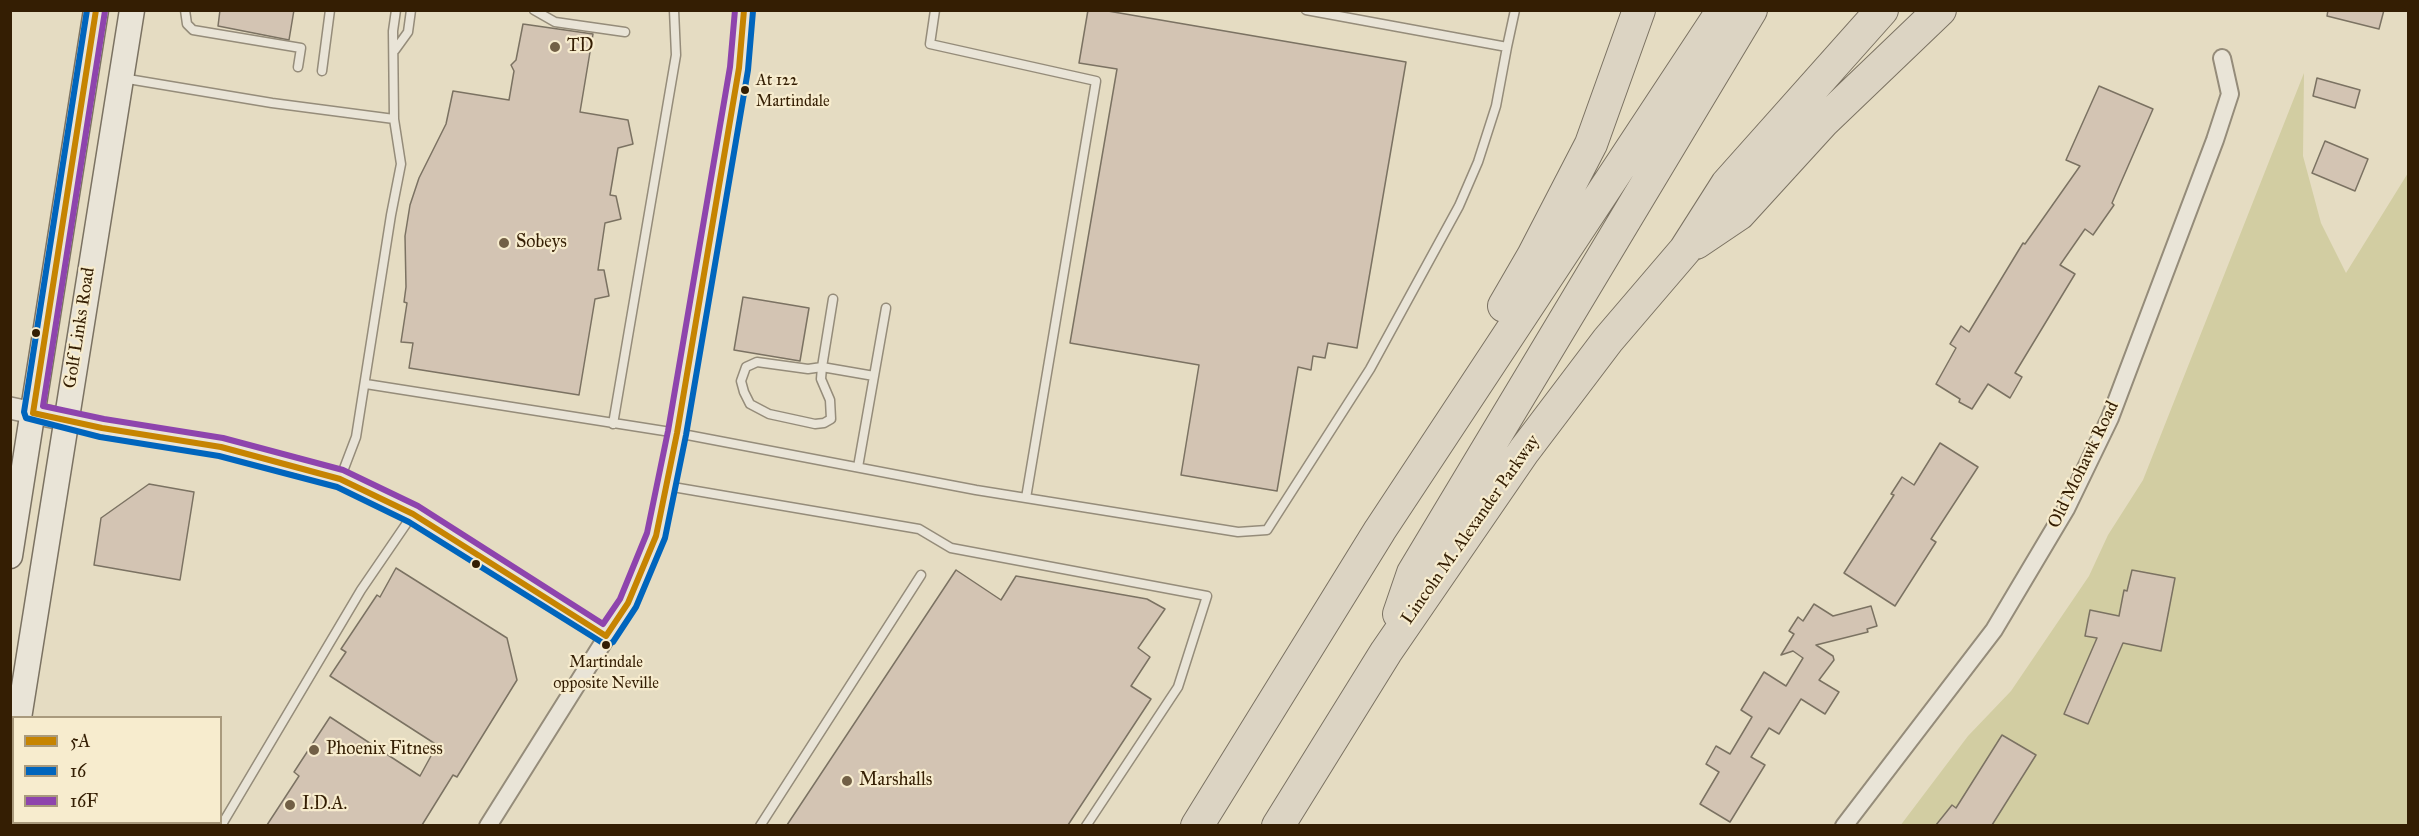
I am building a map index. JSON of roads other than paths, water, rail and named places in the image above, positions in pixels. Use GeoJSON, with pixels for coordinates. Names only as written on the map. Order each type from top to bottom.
{"type":"FeatureCollection","features":[{"type":"Feature","properties":{"kind":"highway"},"geometry":{"type":"LineString","coordinates":[[1340,593],[1539,246],[1591,144],[1639,10]]}},
{"type":"Feature","properties":{"kind":"highway"},"geometry":{"type":"LineString","coordinates":[[1197,825],[1340,593],[1723,10]]}},
{"type":"Feature","properties":{"kind":"highway"},"geometry":{"type":"LineString","coordinates":[[1386,651],[1413,573],[1751,10]]}},
{"type":"Feature","properties":{"kind":"highway"},"geometry":{"type":"LineString","coordinates":[[1685,250],[1726,184],[1882,10]]}},
{"type":"Feature","properties":{"kind":"highway"},"geometry":{"type":"LineString","coordinates":[[1685,250],[1739,214],[1823,122],[1940,10]]}},
{"type":"Feature","properties":{"kind":"highway","name":"Lincoln M. Alexander Parkway"},"geometry":{"type":"LineString","coordinates":[[1278,825],[1386,651],[1524,451],[1608,340],[1685,250]]}},
{"type":"Feature","properties":{"kind":"main road","name":"Golf Links Road"},"geometry":{"type":"LineString","coordinates":[[10,556],[22,411],[96,10]]}},
{"type":"Feature","properties":{"kind":"main road","name":"Golf Links Road"},"geometry":{"type":"LineString","coordinates":[[19,716],[132,10]]}},
{"type":"Feature","properties":{"kind":"street"},"geometry":{"type":"LineString","coordinates":[[488,825],[628,603],[652,546],[677,432],[739,68],[744,10]]}},
{"type":"Feature","properties":{"kind":"street","name":"Old Mohawk Road"},"geometry":{"type":"LineString","coordinates":[[1844,825],[1994,630],[2071,499],[2110,418],[2215,140],[2230,94],[2222,58]]}},
{"type":"Feature","properties":{"kind":"street"},"geometry":{"type":"LineString","coordinates":[[22,411],[221,447],[299,466],[340,479],[413,514],[606,636]]}},
{"type":"Feature","properties":{"kind":"lane"},"geometry":{"type":"LineString","coordinates":[[185,10],[187,24],[193,30],[301,48],[298,68]]}},
{"type":"Feature","properties":{"kind":"lane"},"geometry":{"type":"LineString","coordinates":[[322,71],[330,10]]}},
{"type":"Feature","properties":{"kind":"lane"},"geometry":{"type":"LineString","coordinates":[[340,479],[356,437],[366,384],[389,223],[401,164],[394,119],[393,31],[396,10]]}},
{"type":"Feature","properties":{"kind":"lane"},"geometry":{"type":"LineString","coordinates":[[395,50],[408,33],[411,10]]}},
{"type":"Feature","properties":{"kind":"lane"},"geometry":{"type":"LineString","coordinates":[[534,10],[555,22],[625,33]]}},
{"type":"Feature","properties":{"kind":"lane"},"geometry":{"type":"LineString","coordinates":[[613,424],[676,55],[674,10]]}},
{"type":"Feature","properties":{"kind":"lane"},"geometry":{"type":"LineString","coordinates":[[935,10],[930,44],[1096,81],[1026,498]]}},
{"type":"Feature","properties":{"kind":"lane"},"geometry":{"type":"LineString","coordinates":[[1306,10],[1507,47]]}},
{"type":"Feature","properties":{"kind":"lane"},"geometry":{"type":"LineString","coordinates":[[366,384],[613,424],[677,432],[1026,498],[1238,532],[1268,530],[1370,369],[1459,206],[1478,162],[1496,106],[1515,10]]}},
{"type":"Feature","properties":{"kind":"lane"},"geometry":{"type":"LineString","coordinates":[[122,78],[272,103],[394,119]]}},
{"type":"Feature","properties":{"kind":"lane"},"geometry":{"type":"LineString","coordinates":[[833,299],[822,367],[824,388],[830,400],[831,419],[815,424],[758,410],[744,392],[741,381],[746,368],[751,363],[808,369],[822,367],[874,376]]}},
{"type":"Feature","properties":{"kind":"lane"},"geometry":{"type":"LineString","coordinates":[[858,467],[886,308]]}},
{"type":"Feature","properties":{"kind":"lane"},"geometry":{"type":"LineString","coordinates":[[667,486],[919,529],[951,548],[1207,596],[1178,687],[1086,825]]}},
{"type":"Feature","properties":{"kind":"lane"},"geometry":{"type":"LineString","coordinates":[[222,823],[361,590],[413,514]]}},
{"type":"Feature","properties":{"kind":"lane"},"geometry":{"type":"LineString","coordinates":[[759,825],[921,575]]}},
{"type":"Feature","properties":{"kind":"place","name":"TD"},"geometry":{"type":"Point","coordinates":[555,47]}},
{"type":"Feature","properties":{"kind":"place","name":"At 122 Martindale"},"geometry":{"type":"Point","coordinates":[745,90]}},
{"type":"Feature","properties":{"kind":"place","name":"Sobeys"},"geometry":{"type":"Point","coordinates":[504,243]}},
{"type":"Feature","properties":{"kind":"place","name":"Martindale opposite Neville"},"geometry":{"type":"Point","coordinates":[606,645]}},
{"type":"Feature","properties":{"kind":"place","name":"Phoenix Fitness"},"geometry":{"type":"Point","coordinates":[314,750]}},
{"type":"Feature","properties":{"kind":"place","name":"Marshalls"},"geometry":{"type":"Point","coordinates":[847,781]}},
{"type":"Feature","properties":{"kind":"place","name":"I.D.A."},"geometry":{"type":"Point","coordinates":[290,805]}}]}
